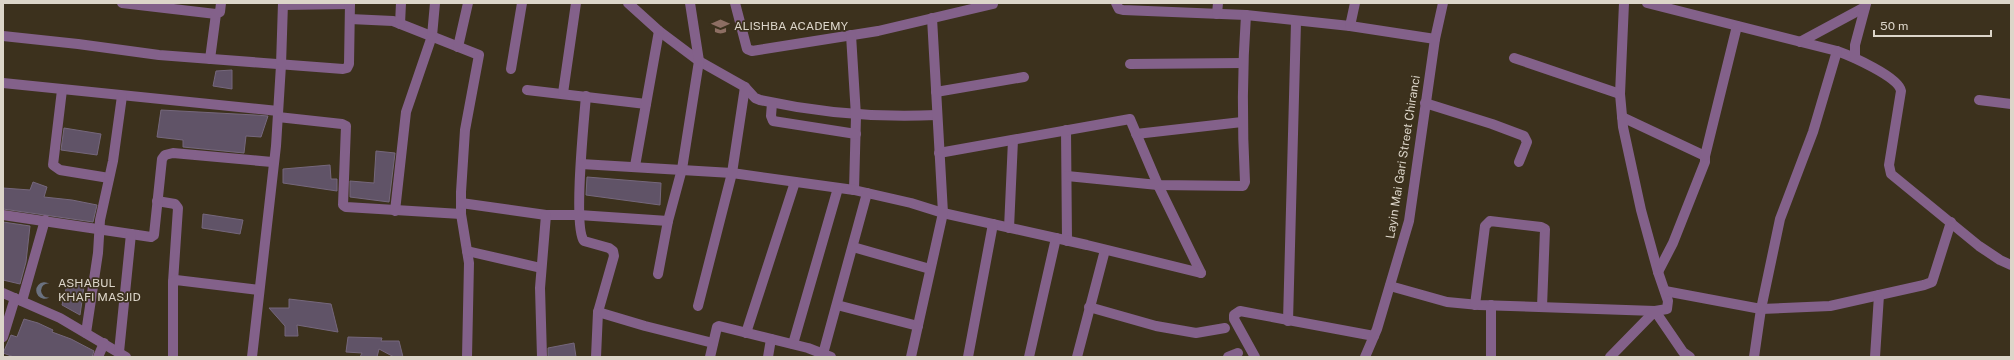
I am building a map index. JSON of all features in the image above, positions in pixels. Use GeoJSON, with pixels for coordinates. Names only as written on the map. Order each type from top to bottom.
{"type":"FeatureCollection","features":[{"type":"Feature","properties":{"kind":"street"},"geometry":{"type":"LineString","coordinates":[[122,3],[216,14]]}},
{"type":"Feature","properties":{"kind":"street"},"geometry":{"type":"LineString","coordinates":[[210,59],[216,14],[220,12],[221,3]]}},
{"type":"Feature","properties":{"kind":"street"},"geometry":{"type":"LineString","coordinates":[[3,36],[210,59],[281,65],[347,68],[349,64],[350,3],[283,4],[281,65],[278,114],[252,357]]}},
{"type":"Feature","properties":{"kind":"street"},"geometry":{"type":"LineString","coordinates":[[400,24],[401,3]]}},
{"type":"Feature","properties":{"kind":"street"},"geometry":{"type":"LineString","coordinates":[[395,211],[406,112],[432,36],[435,3]]}},
{"type":"Feature","properties":{"kind":"street"},"geometry":{"type":"LineString","coordinates":[[458,47],[468,3]]}},
{"type":"Feature","properties":{"kind":"street"},"geometry":{"type":"LineString","coordinates":[[511,69],[522,3]]}},
{"type":"Feature","properties":{"kind":"street"},"geometry":{"type":"LineString","coordinates":[[563,93],[576,3]]}},
{"type":"Feature","properties":{"kind":"street"},"geometry":{"type":"LineString","coordinates":[[628,3],[642,14],[659,31],[699,61],[745,87],[755,98],[772,103],[856,116],[937,116]]}},
{"type":"Feature","properties":{"kind":"street"},"geometry":{"type":"LineString","coordinates":[[641,3],[642,14]]}},
{"type":"Feature","properties":{"kind":"street"},"geometry":{"type":"LineString","coordinates":[[658,274],[668,221],[682,169],[699,61],[690,3]]}},
{"type":"Feature","properties":{"kind":"street"},"geometry":{"type":"LineString","coordinates":[[736,3],[747,49],[752,51],[852,35],[993,4]]}},
{"type":"Feature","properties":{"kind":"street"},"geometry":{"type":"LineString","coordinates":[[1116,3],[1118,9],[1123,10],[1163,7],[1217,14],[1350,26],[1435,39]]}},
{"type":"Feature","properties":{"kind":"street"},"geometry":{"type":"LineString","coordinates":[[1217,14],[1218,3]]}},
{"type":"Feature","properties":{"kind":"street"},"geometry":{"type":"LineString","coordinates":[[1350,26],[1355,3]]}},
{"type":"Feature","properties":{"kind":"street","name":"Layin Mai Gari Street Chiranci"},"geometry":{"type":"LineString","coordinates":[[1365,357],[1374,336],[1409,222],[1425,103],[1435,39],[1443,3]]}},
{"type":"Feature","properties":{"kind":"street"},"geometry":{"type":"LineString","coordinates":[[1390,286],[1447,302],[1475,305],[1655,311],[1667,309],[1668,301],[1658,272],[1641,210],[1622,117],[1620,94],[1624,3]]}},
{"type":"Feature","properties":{"kind":"street"},"geometry":{"type":"LineString","coordinates":[[1647,3],[1837,51],[1855,58],[1894,81],[1900,86],[1889,170],[1891,174],[1979,246],[2000,260],[2011,265]]}},
{"type":"Feature","properties":{"kind":"street"},"geometry":{"type":"LineString","coordinates":[[1800,42],[1866,5]]}},
{"type":"Feature","properties":{"kind":"street"},"geometry":{"type":"LineString","coordinates":[[1855,58],[1854,45],[1866,5]]}},
{"type":"Feature","properties":{"kind":"street"},"geometry":{"type":"LineString","coordinates":[[1067,176],[1158,184],[1243,186],[1245,182],[1242,122],[1243,63],[1246,16]]}},
{"type":"Feature","properties":{"kind":"street"},"geometry":{"type":"LineString","coordinates":[[350,18],[393,21],[478,55],[465,130],[461,203],[469,278],[467,357]]}},
{"type":"Feature","properties":{"kind":"street"},"geometry":{"type":"LineString","coordinates":[[911,357],[943,213],[932,18]]}},
{"type":"Feature","properties":{"kind":"street"},"geometry":{"type":"LineString","coordinates":[[1288,321],[1296,22]]}},
{"type":"Feature","properties":{"kind":"street"},"geometry":{"type":"LineString","coordinates":[[1658,272],[1673,243],[1705,162],[1705,156],[1737,26]]}},
{"type":"Feature","properties":{"kind":"street"},"geometry":{"type":"LineString","coordinates":[[635,166],[659,31]]}},
{"type":"Feature","properties":{"kind":"street"},"geometry":{"type":"LineString","coordinates":[[852,35],[856,116],[854,190]]}},
{"type":"Feature","properties":{"kind":"street"},"geometry":{"type":"LineString","coordinates":[[1754,357],[1761,309],[1780,219],[1813,132],[1837,51]]}},
{"type":"Feature","properties":{"kind":"street"},"geometry":{"type":"LineString","coordinates":[[1514,58],[1620,94]]}},
{"type":"Feature","properties":{"kind":"street"},"geometry":{"type":"LineString","coordinates":[[1130,64],[1243,63]]}},
{"type":"Feature","properties":{"kind":"street"},"geometry":{"type":"LineString","coordinates":[[936,92],[1024,77]]}},
{"type":"Feature","properties":{"kind":"street"},"geometry":{"type":"LineString","coordinates":[[3,83],[278,114],[342,124],[346,126],[343,205],[350,208],[461,214]]}},
{"type":"Feature","properties":{"kind":"street"},"geometry":{"type":"LineString","coordinates":[[698,306],[732,173],[745,87]]}},
{"type":"Feature","properties":{"kind":"street"},"geometry":{"type":"LineString","coordinates":[[62,90],[53,165],[60,170],[109,178]]}},
{"type":"Feature","properties":{"kind":"street"},"geometry":{"type":"LineString","coordinates":[[527,90],[563,93],[646,104]]}},
{"type":"Feature","properties":{"kind":"street"},"geometry":{"type":"LineString","coordinates":[[86,333],[98,253],[100,229],[122,96]]}},
{"type":"Feature","properties":{"kind":"street"},"geometry":{"type":"LineString","coordinates":[[586,96],[579,215],[581,236],[584,241],[609,248],[613,251],[614,256],[598,312],[596,357]]}},
{"type":"Feature","properties":{"kind":"street"},"geometry":{"type":"LineString","coordinates":[[1979,100],[2011,104]]}},
{"type":"Feature","properties":{"kind":"street"},"geometry":{"type":"LineString","coordinates":[[772,103],[771,116],[773,121],[856,134]]}},
{"type":"Feature","properties":{"kind":"street"},"geometry":{"type":"LineString","coordinates":[[1425,103],[1492,124],[1524,136],[1527,142],[1519,162]]}},
{"type":"Feature","properties":{"kind":"street"},"geometry":{"type":"LineString","coordinates":[[1622,117],[1705,156]]}},
{"type":"Feature","properties":{"kind":"street"},"geometry":{"type":"LineString","coordinates":[[581,164],[635,166],[732,173],[854,190],[911,203],[943,213],[1056,238],[1200,274],[1158,184],[1130,119],[939,153]]}},
{"type":"Feature","properties":{"kind":"street"},"geometry":{"type":"LineString","coordinates":[[1136,134],[1242,122]]}},
{"type":"Feature","properties":{"kind":"street"},"geometry":{"type":"LineString","coordinates":[[1066,130],[1067,241]]}},
{"type":"Feature","properties":{"kind":"street"},"geometry":{"type":"LineString","coordinates":[[1009,228],[1013,140]]}},
{"type":"Feature","properties":{"kind":"street"},"geometry":{"type":"LineString","coordinates":[[3,215],[45,220],[148,237],[154,236],[162,159],[165,155],[173,153],[272,162]]}},
{"type":"Feature","properties":{"kind":"street"},"geometry":{"type":"LineString","coordinates":[[746,333],[795,182]]}},
{"type":"Feature","properties":{"kind":"street"},"geometry":{"type":"LineString","coordinates":[[793,344],[838,188]]}},
{"type":"Feature","properties":{"kind":"street"},"geometry":{"type":"LineString","coordinates":[[710,357],[717,327],[719,326],[793,344],[827,356],[837,305],[867,193]]}},
{"type":"Feature","properties":{"kind":"street"},"geometry":{"type":"LineString","coordinates":[[157,201],[175,204],[178,208],[173,282],[173,357]]}},
{"type":"Feature","properties":{"kind":"street"},"geometry":{"type":"LineString","coordinates":[[461,203],[546,215],[579,215],[668,221]]}},
{"type":"Feature","properties":{"kind":"street"},"geometry":{"type":"LineString","coordinates":[[542,357],[541,268],[546,215]]}},
{"type":"Feature","properties":{"kind":"street"},"geometry":{"type":"LineString","coordinates":[[3,337],[19,300],[45,220]]}},
{"type":"Feature","properties":{"kind":"street"},"geometry":{"type":"LineString","coordinates":[[1475,305],[1485,226],[1490,221],[1541,227],[1545,229],[1542,307]]}},
{"type":"Feature","properties":{"kind":"street"},"geometry":{"type":"LineString","coordinates":[[1665,291],[1761,309],[1830,306],[1879,295],[1932,282],[1951,222]]}},
{"type":"Feature","properties":{"kind":"street"},"geometry":{"type":"LineString","coordinates":[[968,357],[993,224]]}},
{"type":"Feature","properties":{"kind":"street"},"geometry":{"type":"LineString","coordinates":[[3,293],[60,318],[122,355],[131,234]]}},
{"type":"Feature","properties":{"kind":"street"},"geometry":{"type":"LineString","coordinates":[[1029,357],[1056,238]]}},
{"type":"Feature","properties":{"kind":"street"},"geometry":{"type":"LineString","coordinates":[[853,247],[930,269]]}},
{"type":"Feature","properties":{"kind":"street"},"geometry":{"type":"LineString","coordinates":[[1077,357],[1105,250]]}},
{"type":"Feature","properties":{"kind":"street"},"geometry":{"type":"LineString","coordinates":[[467,251],[541,268]]}},
{"type":"Feature","properties":{"kind":"street"},"geometry":{"type":"LineString","coordinates":[[173,282],[176,280],[258,290]]}},
{"type":"Feature","properties":{"kind":"street"},"geometry":{"type":"LineString","coordinates":[[1875,357],[1879,295]]}},
{"type":"Feature","properties":{"kind":"street"},"geometry":{"type":"LineString","coordinates":[[837,305],[918,326]]}},
{"type":"Feature","properties":{"kind":"street"},"geometry":{"type":"LineString","coordinates":[[1491,305],[1491,357]]}},
{"type":"Feature","properties":{"kind":"street"},"geometry":{"type":"LineString","coordinates":[[1089,307],[1156,326],[1196,333],[1225,328]]}},
{"type":"Feature","properties":{"kind":"street"},"geometry":{"type":"LineString","coordinates":[[1255,357],[1243,338],[1234,319],[1234,315],[1240,310],[1288,321],[1374,336]]}},
{"type":"Feature","properties":{"kind":"street"},"geometry":{"type":"LineString","coordinates":[[1610,357],[1655,311]]}},
{"type":"Feature","properties":{"kind":"street"},"geometry":{"type":"LineString","coordinates":[[1655,311],[1683,352],[1690,357]]}},
{"type":"Feature","properties":{"kind":"street"},"geometry":{"type":"LineString","coordinates":[[598,312],[645,326],[713,343]]}},
{"type":"Feature","properties":{"kind":"street"},"geometry":{"type":"LineString","coordinates":[[768,357],[771,339]]}},
{"type":"Feature","properties":{"kind":"street"},"geometry":{"type":"LineString","coordinates":[[98,357],[104,344]]}},
{"type":"Feature","properties":{"kind":"street"},"geometry":{"type":"LineString","coordinates":[[1228,357],[1238,353]]}},
{"type":"Feature","properties":{"kind":"building"},"geometry":{"type":"Polygon","coordinates":[[[232,70],[232,89],[213,86],[216,71],[232,70]]]}},
{"type":"Feature","properties":{"kind":"building"},"geometry":{"type":"Polygon","coordinates":[[[161,110],[268,116],[261,137],[246,136],[244,153],[183,147],[183,140],[157,137],[161,110]]]}},
{"type":"Feature","properties":{"kind":"building"},"geometry":{"type":"Polygon","coordinates":[[[64,128],[101,134],[97,155],[61,150],[64,128]]]}},
{"type":"Feature","properties":{"kind":"building"},"geometry":{"type":"Polygon","coordinates":[[[376,151],[395,153],[389,202],[350,197],[350,181],[374,183],[376,151]]]}},
{"type":"Feature","properties":{"kind":"building"},"geometry":{"type":"Polygon","coordinates":[[[330,165],[331,179],[337,179],[337,191],[283,183],[283,169],[330,165]]]}},
{"type":"Feature","properties":{"kind":"building"},"geometry":{"type":"Polygon","coordinates":[[[587,177],[661,183],[660,205],[586,195],[587,177]]]}},
{"type":"Feature","properties":{"kind":"building"},"geometry":{"type":"Polygon","coordinates":[[[33,182],[47,187],[44,197],[72,200],[97,205],[93,222],[3,209],[3,188],[30,190],[33,182]]]}},
{"type":"Feature","properties":{"kind":"building"},"geometry":{"type":"Polygon","coordinates":[[[203,214],[243,220],[240,234],[202,228],[203,214]]]}},
{"type":"Feature","properties":{"kind":"building"},"geometry":{"type":"Polygon","coordinates":[[[3,222],[30,226],[26,262],[20,284],[3,280],[3,222]]]}},
{"type":"Feature","properties":{"kind":"building"},"geometry":{"type":"Polygon","coordinates":[[[68,281],[84,287],[80,315],[62,305],[68,281]]]}},
{"type":"Feature","properties":{"kind":"building"},"geometry":{"type":"Polygon","coordinates":[[[289,299],[331,304],[338,332],[297,325],[298,336],[285,336],[285,326],[269,308],[289,308],[289,299]]]}},
{"type":"Feature","properties":{"kind":"building"},"geometry":{"type":"Polygon","coordinates":[[[24,319],[38,323],[53,330],[52,332],[71,339],[94,351],[92,357],[14,357],[3,353],[11,335],[17,337],[24,319]]]}},
{"type":"Feature","properties":{"kind":"building"},"geometry":{"type":"Polygon","coordinates":[[[348,337],[382,338],[381,341],[399,341],[403,357],[394,357],[379,349],[377,357],[360,357],[362,353],[346,352],[348,337]]]}},
{"type":"Feature","properties":{"kind":"building"},"geometry":{"type":"Polygon","coordinates":[[[574,343],[576,357],[548,357],[548,348],[574,343]]]}},
{"type":"Feature","properties":{"kind":"place","name":"ALISHBA ACADEMY"},"geometry":{"type":"Point","coordinates":[721,26]}},
{"type":"Feature","properties":{"kind":"place","name":"ASHABUL KHAFI MASJID"},"geometry":{"type":"Point","coordinates":[45,290]}}]}
